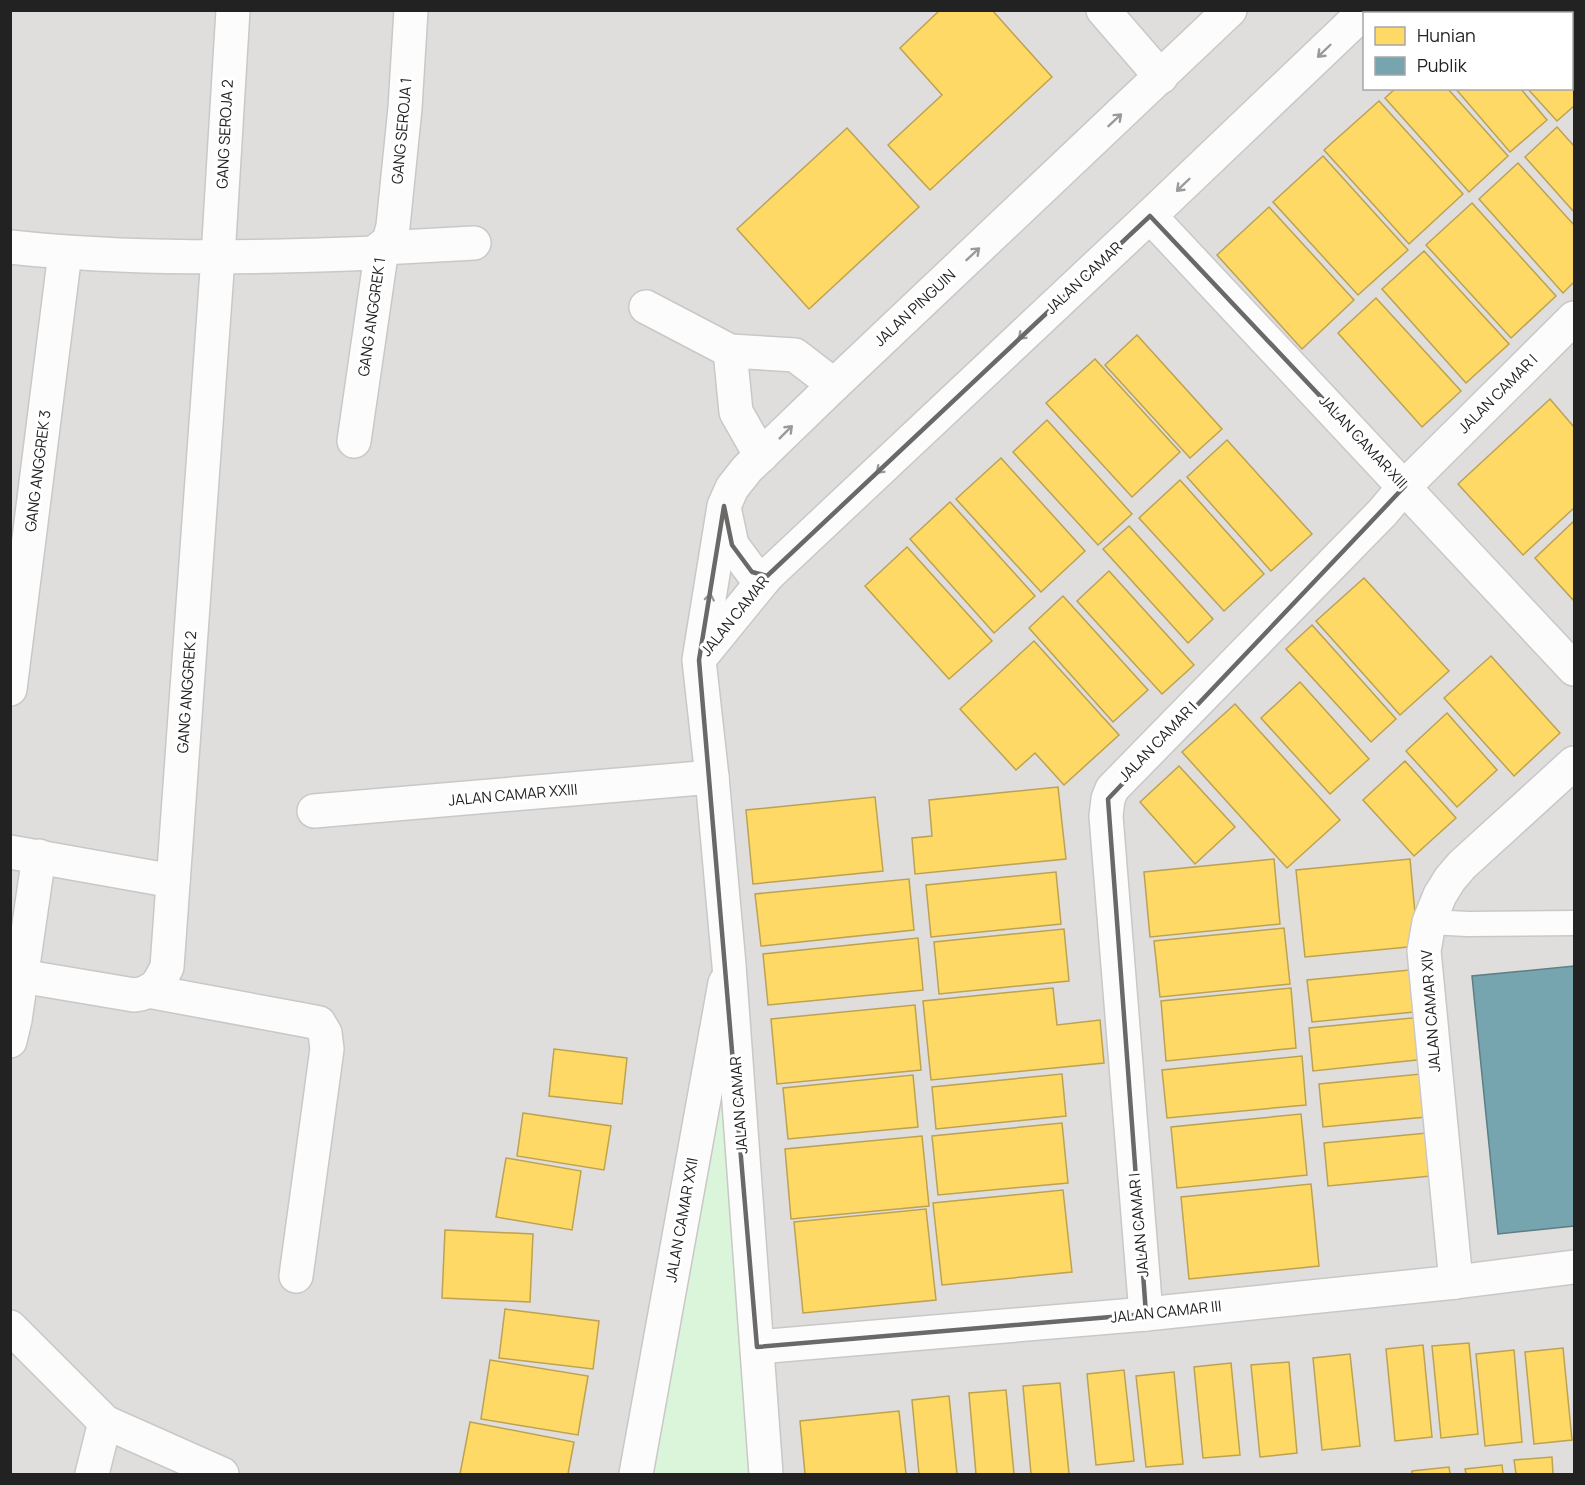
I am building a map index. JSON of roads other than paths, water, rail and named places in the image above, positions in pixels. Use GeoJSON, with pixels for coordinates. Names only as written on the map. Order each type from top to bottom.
{"type":"FeatureCollection","features":[{"type":"Feature","properties":{"kind":"street","name":"GANG SEROJA 2"},"geometry":{"type":"LineString","coordinates":[[218,257],[232,10]]}},
{"type":"Feature","properties":{"kind":"street","name":"GANG SEROJA 1"},"geometry":{"type":"LineString","coordinates":[[382,248],[389,241],[393,226],[405,108],[411,10]]}},
{"type":"Feature","properties":{"kind":"street"},"geometry":{"type":"LineString","coordinates":[[1102,10],[1161,77]]}},
{"type":"Feature","properties":{"kind":"street","name":"JALAN PINGUIN"},"geometry":{"type":"LineString","coordinates":[[699,660],[724,506],[732,488],[747,469],[1230,10]]}},
{"type":"Feature","properties":{"kind":"street","name":"JALAN CAMAR"},"geometry":{"type":"LineString","coordinates":[[766,1474],[729,965],[699,660],[767,576],[1363,13]]}},
{"type":"Feature","properties":{"kind":"street","name":"JALAN CAMAR XIII"},"geometry":{"type":"LineString","coordinates":[[1150,216],[1575,669]]}},
{"type":"Feature","properties":{"kind":"street","name":"GANG ANGGREK 1"},"geometry":{"type":"LineString","coordinates":[[354,441],[382,248],[474,243]]}},
{"type":"Feature","properties":{"kind":"street"},"geometry":{"type":"LineString","coordinates":[[10,247],[65,253],[218,257],[374,253],[382,248]]}},
{"type":"Feature","properties":{"kind":"street","name":"GANG ANGGREK 3"},"geometry":{"type":"LineString","coordinates":[[10,689],[65,253]]}},
{"type":"Feature","properties":{"kind":"street","name":"GANG ANGGREK 2"},"geometry":{"type":"LineString","coordinates":[[148,991],[160,982],[167,967],[218,257]]}},
{"type":"Feature","properties":{"kind":"street"},"geometry":{"type":"LineString","coordinates":[[646,307],[730,351],[795,355],[834,385]]}},
{"type":"Feature","properties":{"kind":"street","name":"JALAN CAMAR I"},"geometry":{"type":"LineString","coordinates":[[1146,1314],[1106,816],[1112,789],[1382,513],[1405,486],[1575,318]]}},
{"type":"Feature","properties":{"kind":"street"},"geometry":{"type":"LineString","coordinates":[[730,351],[736,412],[761,456]]}},
{"type":"Feature","properties":{"kind":"street"},"geometry":{"type":"LineString","coordinates":[[724,506],[732,545],[752,572],[767,576]]}},
{"type":"Feature","properties":{"kind":"street","name":"JALAN CAMAR XIV"},"geometry":{"type":"LineString","coordinates":[[1456,1282],[1424,951],[1429,922],[1440,896],[1462,865],[1575,763]]}},
{"type":"Feature","properties":{"kind":"street","name":"JALAN CAMAR XXIII"},"geometry":{"type":"LineString","coordinates":[[314,811],[712,777]]}},
{"type":"Feature","properties":{"kind":"street"},"geometry":{"type":"LineString","coordinates":[[10,1041],[21,976],[25,854],[173,881]]}},
{"type":"Feature","properties":{"kind":"street","name":"JALAN CAMAR XXII"},"geometry":{"type":"LineString","coordinates":[[636,1474],[729,965]]}},
{"type":"Feature","properties":{"kind":"street"},"geometry":{"type":"LineString","coordinates":[[21,976],[129,995],[148,991],[319,1023],[325,1033],[327,1049],[296,1276]]}},
{"type":"Feature","properties":{"kind":"street","name":"JALAN CAMAR III"},"geometry":{"type":"LineString","coordinates":[[757,1347],[1146,1314],[1456,1282],[1575,1267]]}},
{"type":"Feature","properties":{"kind":"street"},"geometry":{"type":"LineString","coordinates":[[10,1328],[105,1422],[222,1474]]}},
{"type":"Feature","properties":{"kind":"street"},"geometry":{"type":"LineString","coordinates":[[92,1474],[105,1422]]}},
{"type":"Feature","properties":{"kind":"lane"},"geometry":{"type":"LineString","coordinates":[[1429,922],[1575,923]]}}]}
